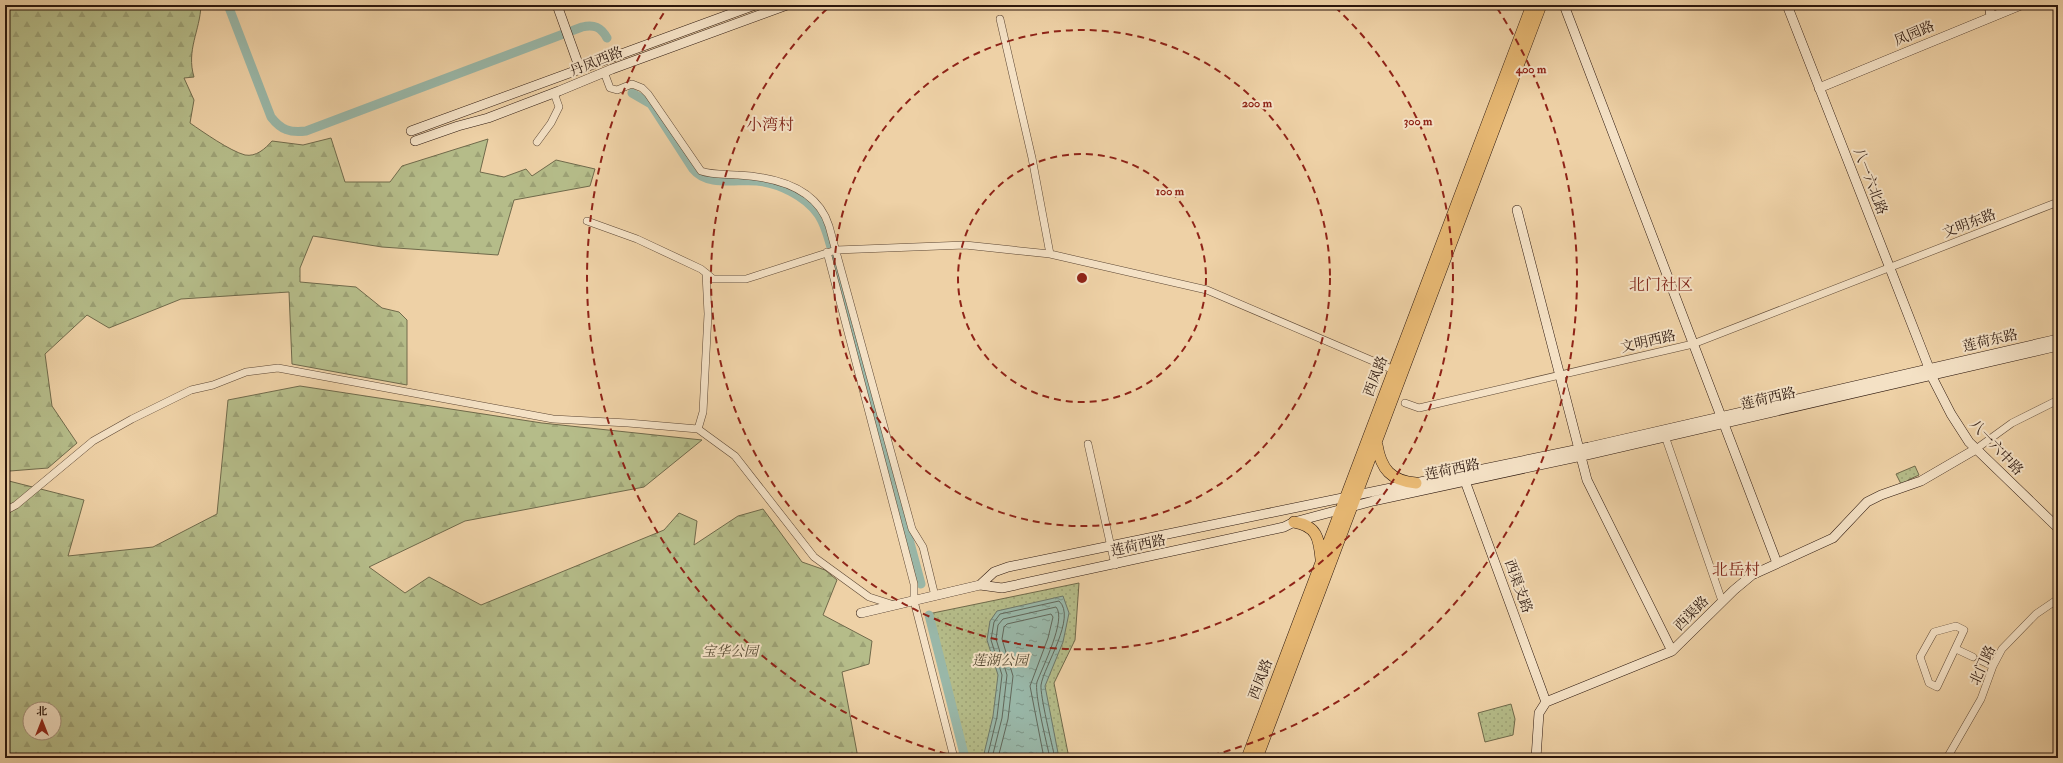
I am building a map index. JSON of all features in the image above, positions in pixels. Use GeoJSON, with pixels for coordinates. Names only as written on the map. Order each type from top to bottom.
{"type":"FeatureCollection","features":[{"type":"Feature","properties":{"kind":"main road"},"geometry":{"type":"LineString","coordinates":[[557,5],[580,69]]}},
{"type":"Feature","properties":{"kind":"main road","name":"丹凤西路"},"geometry":{"type":"LineString","coordinates":[[411,131],[755,5]]}},
{"type":"Feature","properties":{"kind":"main road","name":"西凤路"},"geometry":{"type":"LineString","coordinates":[[1246,758],[1532,5]]}},
{"type":"Feature","properties":{"kind":"main road","name":"西凤路"},"geometry":{"type":"LineString","coordinates":[[1257,758],[1541,5]]}},
{"type":"Feature","properties":{"kind":"main road"},"geometry":{"type":"LineString","coordinates":[[1564,5],[1777,563]]}},
{"type":"Feature","properties":{"kind":"main road","name":"八一六北路"},"geometry":{"type":"LineString","coordinates":[[1787,5],[1930,372]]}},
{"type":"Feature","properties":{"kind":"main road"},"geometry":{"type":"LineString","coordinates":[[1989,5],[1991,16]]}},
{"type":"Feature","properties":{"kind":"main road","name":"凤园路"},"geometry":{"type":"LineString","coordinates":[[1819,88],[2020,5]]}},
{"type":"Feature","properties":{"kind":"main road","name":"丹凤西路"},"geometry":{"type":"LineString","coordinates":[[415,142],[554,93],[604,72],[782,6]]}},
{"type":"Feature","properties":{"kind":"main road"},"geometry":{"type":"LineString","coordinates":[[1517,210],[1591,488],[1672,651]]}},
{"type":"Feature","properties":{"kind":"main road","name":"莲荷东路"},"geometry":{"type":"LineString","coordinates":[[1930,372],[2058,339]]}},
{"type":"Feature","properties":{"kind":"main road","name":"莲荷东路"},"geometry":{"type":"LineString","coordinates":[[1930,372],[2058,346]]}},
{"type":"Feature","properties":{"kind":"main road","name":"莲荷西路"},"geometry":{"type":"LineString","coordinates":[[861,613],[980,585],[1002,588],[1284,527],[1294,522],[1352,506],[1466,481],[1581,452],[1930,372]]}},
{"type":"Feature","properties":{"kind":"main road","name":"八一六中路"},"geometry":{"type":"LineString","coordinates":[[1930,372],[1956,422],[1976,449],[2058,528]]}},
{"type":"Feature","properties":{"kind":"main road","name":"莲荷西路"},"geometry":{"type":"LineString","coordinates":[[980,585],[998,570],[1357,494],[1665,436],[1722,419]]}},
{"type":"Feature","properties":{"kind":"main road"},"geometry":{"type":"LineString","coordinates":[[1376,444],[1381,462],[1390,474],[1404,482],[1416,483]]}},
{"type":"Feature","properties":{"kind":"main road","name":"西渠路"},"geometry":{"type":"LineString","coordinates":[[1546,702],[1672,651],[1722,601],[1752,575],[1833,538],[1846,526],[1861,507],[1874,498],[1914,484],[1976,449]]}},
{"type":"Feature","properties":{"kind":"main road","name":"西渠支路"},"geometry":{"type":"LineString","coordinates":[[1466,481],[1546,702]]}},
{"type":"Feature","properties":{"kind":"main road"},"geometry":{"type":"LineString","coordinates":[[1291,508],[1294,522],[1304,524],[1315,532],[1320,546],[1321,561]]}},
{"type":"Feature","properties":{"kind":"main road"},"geometry":{"type":"LineString","coordinates":[[1536,758],[1539,713],[1546,702]]}},
{"type":"Feature","properties":{"kind":"street"},"geometry":{"type":"LineString","coordinates":[[1000,19],[1032,158],[1050,254]]}},
{"type":"Feature","properties":{"kind":"street"},"geometry":{"type":"LineString","coordinates":[[604,72],[610,88],[617,90],[632,84],[642,88],[648,94],[701,171],[767,178],[790,185],[808,195],[825,215],[836,250],[912,529],[923,547],[935,596]]}},
{"type":"Feature","properties":{"kind":"street"},"geometry":{"type":"LineString","coordinates":[[537,142],[551,123],[559,107],[554,93]]}},
{"type":"Feature","properties":{"kind":"street","name":"文明东路"},"geometry":{"type":"LineString","coordinates":[[1889,268],[2058,202]]}},
{"type":"Feature","properties":{"kind":"street"},"geometry":{"type":"LineString","coordinates":[[587,221],[637,239],[701,269],[713,279],[746,279],[836,250],[964,245],[1050,254],[1207,290],[1394,370]]}},
{"type":"Feature","properties":{"kind":"street"},"geometry":{"type":"LineString","coordinates":[[827,252],[914,584],[914,601],[954,758]]}},
{"type":"Feature","properties":{"kind":"street","name":"文明西路"},"geometry":{"type":"LineString","coordinates":[[1405,403],[1419,408],[1693,344],[1889,268]]}},
{"type":"Feature","properties":{"kind":"street"},"geometry":{"type":"LineString","coordinates":[[698,429],[703,404],[708,314],[706,273]]}},
{"type":"Feature","properties":{"kind":"street"},"geometry":{"type":"LineString","coordinates":[[5,511],[16,505],[93,441],[132,419],[191,390],[213,385],[246,372],[278,368],[552,419],[628,423],[698,429],[735,456],[814,557],[869,597],[895,605]]}},
{"type":"Feature","properties":{"kind":"street"},"geometry":{"type":"LineString","coordinates":[[1976,449],[2012,423],[2058,400]]}},
{"type":"Feature","properties":{"kind":"street"},"geometry":{"type":"LineString","coordinates":[[1665,436],[1722,601]]}},
{"type":"Feature","properties":{"kind":"street"},"geometry":{"type":"LineString","coordinates":[[1088,444],[1115,564]]}},
{"type":"Feature","properties":{"kind":"street","name":"北门路"},"geometry":{"type":"LineString","coordinates":[[1947,758],[1981,699],[1993,666],[2002,649],[2036,614],[2058,599]]}},
{"type":"Feature","properties":{"kind":"street"},"geometry":{"type":"LineString","coordinates":[[1956,626],[1964,630],[1956,649],[1937,687],[1929,683],[1920,657],[1934,632],[1956,626]]}},
{"type":"Feature","properties":{"kind":"street"},"geometry":{"type":"LineString","coordinates":[[1956,649],[1993,666]]}},
{"type":"Feature","properties":{"kind":"green space"},"geometry":{"type":"Polygon","coordinates":[[[5,5],[201,5],[192,49],[192,67],[194,77],[184,78],[194,100],[190,123],[224,145],[245,155],[257,154],[272,141],[303,145],[331,138],[345,182],[390,182],[402,166],[488,139],[480,172],[504,177],[526,169],[532,176],[556,160],[595,169],[590,186],[514,200],[498,255],[382,247],[313,236],[300,268],[300,282],[356,287],[382,308],[399,312],[407,320],[407,385],[292,364],[289,292],[181,299],[109,328],[87,315],[45,354],[52,406],[77,443],[48,468],[10,471],[5,468],[5,5]]]}},
{"type":"Feature","properties":{"kind":"green space","name":"宝华公园"},"geometry":{"type":"Polygon","coordinates":[[[300,386],[542,423],[702,440],[644,487],[465,521],[369,567],[405,593],[429,577],[481,605],[664,530],[679,513],[697,521],[694,545],[738,516],[763,509],[802,562],[825,570],[837,580],[823,615],[872,641],[869,664],[842,672],[858,758],[5,758],[5,480],[84,500],[68,556],[153,547],[217,514],[228,400],[300,386]]]}},
{"type":"Feature","properties":{"kind":"green space"},"geometry":{"type":"Polygon","coordinates":[[[1915,466],[1919,475],[1908,480],[1909,482],[1901,484],[1896,474],[1915,466]]]}},
{"type":"Feature","properties":{"kind":"green space","name":"莲湖公园"},"geometry":{"type":"Polygon","coordinates":[[[1079,583],[1075,640],[1054,683],[1069,758],[963,758],[928,614],[1079,583]]]}},
{"type":"Feature","properties":{"kind":"green space"},"geometry":{"type":"Polygon","coordinates":[[[1511,704],[1515,719],[1513,735],[1485,742],[1478,713],[1511,704]]]}},
{"type":"Feature","properties":{"kind":"water"},"geometry":{"type":"Polygon","coordinates":[[[1063,596],[1069,613],[1063,642],[1045,686],[1059,758],[983,758],[993,716],[998,675],[987,640],[990,621],[997,611],[1063,596]]]}},
{"type":"Feature","properties":{"kind":"waterway"},"geometry":{"type":"LineString","coordinates":[[228,5],[271,117],[282,128],[291,131],[306,131],[582,27],[597,27],[607,38]]}},
{"type":"Feature","properties":{"kind":"waterway"},"geometry":{"type":"LineString","coordinates":[[632,93],[651,104],[693,169],[699,175],[714,180],[757,181],[774,184],[799,196],[813,207],[818,214],[829,239],[921,584]]}},
{"type":"Feature","properties":{"kind":"waterway"},"geometry":{"type":"LineString","coordinates":[[929,615],[965,758]]}},
{"type":"Feature","properties":{"kind":"district","name":"小湾村"},"geometry":{"type":"Point","coordinates":[770,124]}},
{"type":"Feature","properties":{"kind":"district","name":"北门社区"},"geometry":{"type":"Point","coordinates":[1661,284]}},
{"type":"Feature","properties":{"kind":"district","name":"北岳村"},"geometry":{"type":"Point","coordinates":[1736,569]}}]}
